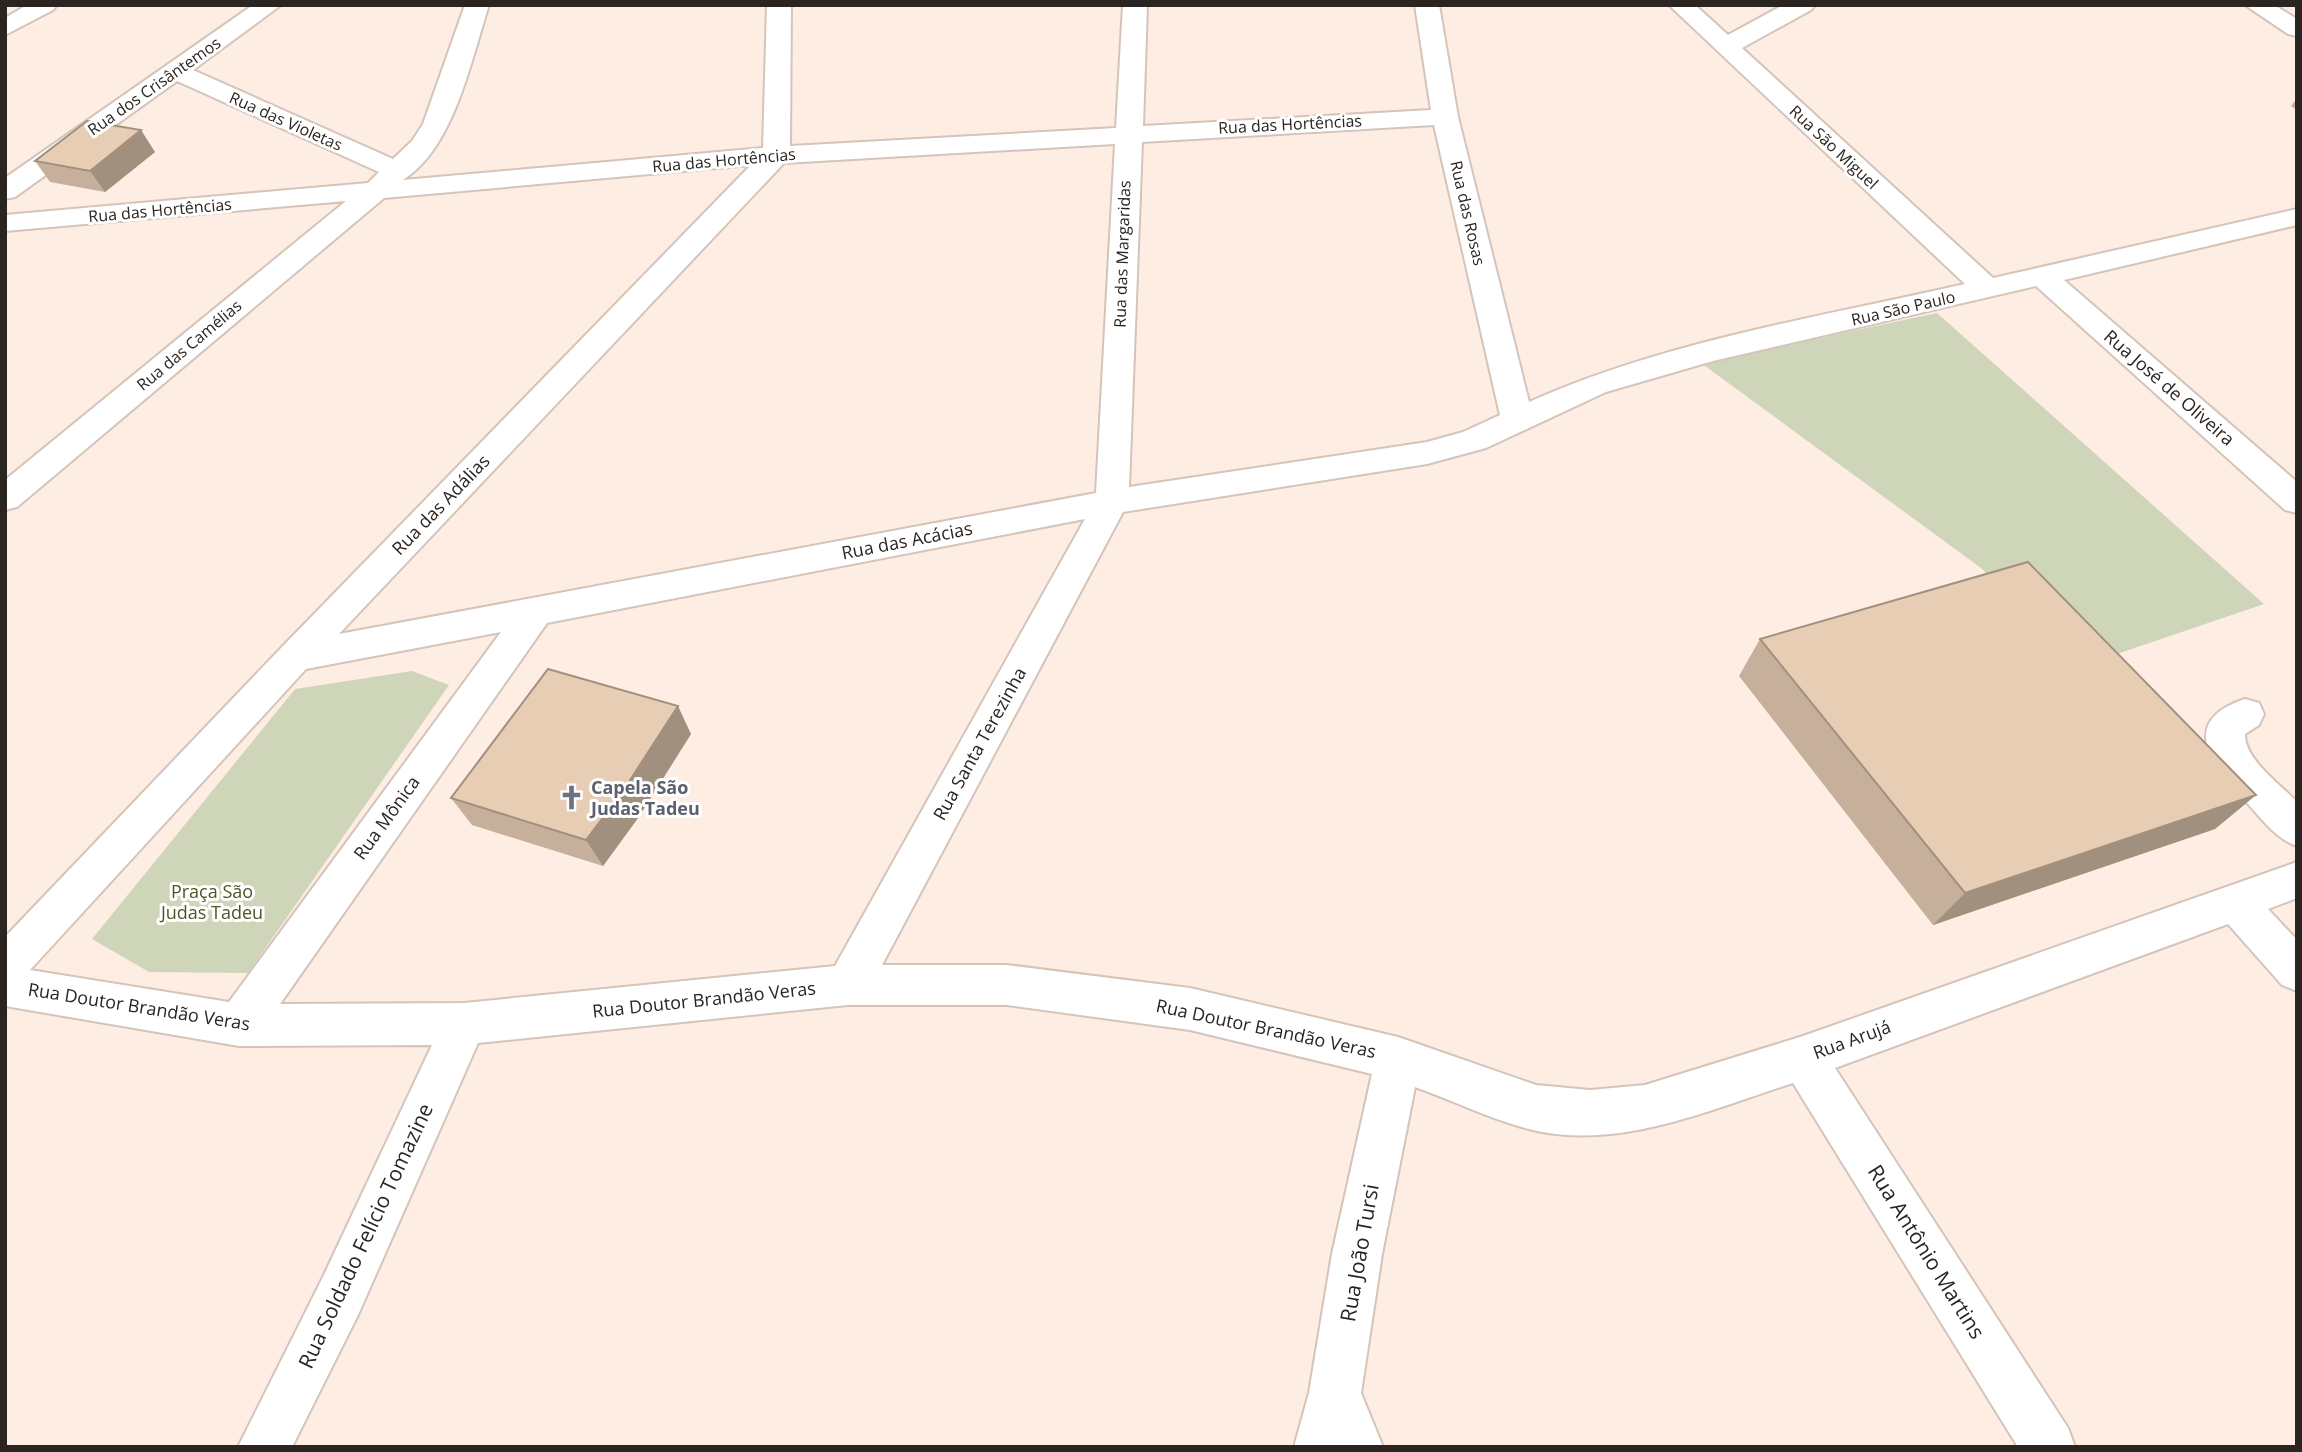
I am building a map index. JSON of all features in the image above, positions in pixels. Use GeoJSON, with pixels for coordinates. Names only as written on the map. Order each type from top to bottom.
{"type":"FeatureCollection","features":[{"type":"Feature","properties":{"kind":"street"},"geometry":{"type":"LineString","coordinates":[[5,29],[45,5]]}},
{"type":"Feature","properties":{"kind":"street","name":"Rua dos Crisântemos"},"geometry":{"type":"LineString","coordinates":[[5,191],[269,5]]}},
{"type":"Feature","properties":{"kind":"street","name":"Rua das Camélias"},"geometry":{"type":"LineString","coordinates":[[5,498],[374,192],[422,146],[436,124],[477,5]]}},
{"type":"Feature","properties":{"kind":"street"},"geometry":{"type":"LineString","coordinates":[[776,155],[779,5]]}},
{"type":"Feature","properties":{"kind":"street","name":"Rua das Margaridas"},"geometry":{"type":"LineString","coordinates":[[1112,502],[1127,132],[1135,5]]}},
{"type":"Feature","properties":{"kind":"street","name":"Rua das Rosas"},"geometry":{"type":"LineString","coordinates":[[1427,5],[1445,117],[1517,420]]}},
{"type":"Feature","properties":{"kind":"street","name":"Rua São Miguel"},"geometry":{"type":"LineString","coordinates":[[1681,5],[1987,288]]}},
{"type":"Feature","properties":{"kind":"street"},"geometry":{"type":"LineString","coordinates":[[1726,47],[1765,23],[1803,5]]}},
{"type":"Feature","properties":{"kind":"street"},"geometry":{"type":"LineString","coordinates":[[2257,5],[2297,29]]}},
{"type":"Feature","properties":{"kind":"street","name":"Rua das Violetas"},"geometry":{"type":"LineString","coordinates":[[175,71],[398,171]]}},
{"type":"Feature","properties":{"kind":"street","name":"Rua das Hortências"},"geometry":{"type":"LineString","coordinates":[[5,223],[776,155],[1127,132],[1445,117]]}},
{"type":"Feature","properties":{"kind":"street","name":"Rua das Adálias"},"geometry":{"type":"LineString","coordinates":[[5,967],[295,657],[776,155]]}},
{"type":"Feature","properties":{"kind":"street","name":"Rua São Paulo"},"geometry":{"type":"LineString","coordinates":[[1517,420],[1595,385],[1709,352],[2297,217]]}},
{"type":"Feature","properties":{"kind":"street","name":"Rua José de Oliveira"},"geometry":{"type":"LineString","coordinates":[[2042,276],[2297,501]]}},
{"type":"Feature","properties":{"kind":"street","name":"Rua das Acácias"},"geometry":{"type":"LineString","coordinates":[[295,657],[1112,502],[1427,453],[1474,440],[1517,420]]}},
{"type":"Feature","properties":{"kind":"street","name":"Rua Santa Terezinha"},"geometry":{"type":"LineString","coordinates":[[848,985],[1112,502]]}},
{"type":"Feature","properties":{"kind":"street","name":"Rua Mônica"},"geometry":{"type":"LineString","coordinates":[[239,1025],[536,611]]}},
{"type":"Feature","properties":{"kind":"street"},"geometry":{"type":"LineString","coordinates":[[2245,714],[2226,726],[2225,743],[2236,765],[2297,829]]}},
{"type":"Feature","properties":{"kind":"street","name":"Rua Arujá"},"geometry":{"type":"LineString","coordinates":[[1398,1059],[1536,1108],[1590,1113],[1645,1107],[1803,1058],[2297,880]]}},
{"type":"Feature","properties":{"kind":"street"},"geometry":{"type":"LineString","coordinates":[[2235,902],[2297,971]]}},
{"type":"Feature","properties":{"kind":"street","name":"Rua Doutor Brandão Veras"},"geometry":{"type":"LineString","coordinates":[[5,986],[239,1025],[464,1024],[848,985],[1007,985],[1177,1007],[1398,1059]]}},
{"type":"Feature","properties":{"kind":"street","name":"Rua Soldado Felício Tomazine"},"geometry":{"type":"LineString","coordinates":[[264,1447],[340,1297],[464,1024]]}},
{"type":"Feature","properties":{"kind":"street","name":"Rua Antônio Martins"},"geometry":{"type":"LineString","coordinates":[[1803,1058],[2049,1447]]}},
{"type":"Feature","properties":{"kind":"street","name":"Rua João Tursi"},"geometry":{"type":"LineString","coordinates":[[1321,1447],[1335,1393],[1357,1254],[1398,1059]]}},
{"type":"Feature","properties":{"kind":"street"},"geometry":{"type":"LineString","coordinates":[[1335,1393],[1356,1447]]}},
{"type":"Feature","properties":{"kind":"green space"},"geometry":{"type":"Polygon","coordinates":[[[1937,313],[2264,604],[2079,667],[1981,568],[1701,363],[1937,313]]]}},
{"type":"Feature","properties":{"kind":"green space","name":"Praça São Judas Tadeu"},"geometry":{"type":"Polygon","coordinates":[[[412,671],[449,685],[248,973],[149,972],[92,939],[295,689],[412,671]]]}},
{"type":"Feature","properties":{"kind":"building"},"geometry":{"type":"Polygon","coordinates":[[[87,121],[141,130],[90,171],[35,161],[87,121]]]}},
{"type":"Feature","properties":{"kind":"building"},"geometry":{"type":"Polygon","coordinates":[[[2028,562],[2256,795],[1965,893],[1760,639],[2028,562]]]}},
{"type":"Feature","properties":{"kind":"building","name":"Capela São Judas Tadeu"},"geometry":{"type":"Polygon","coordinates":[[[548,669],[678,706],[623,791],[586,840],[451,798],[548,669]]]}},
{"type":"Feature","properties":{"kind":"place","name":"Capela São Judas Tadeu"},"geometry":{"type":"Point","coordinates":[571,798]}}]}
